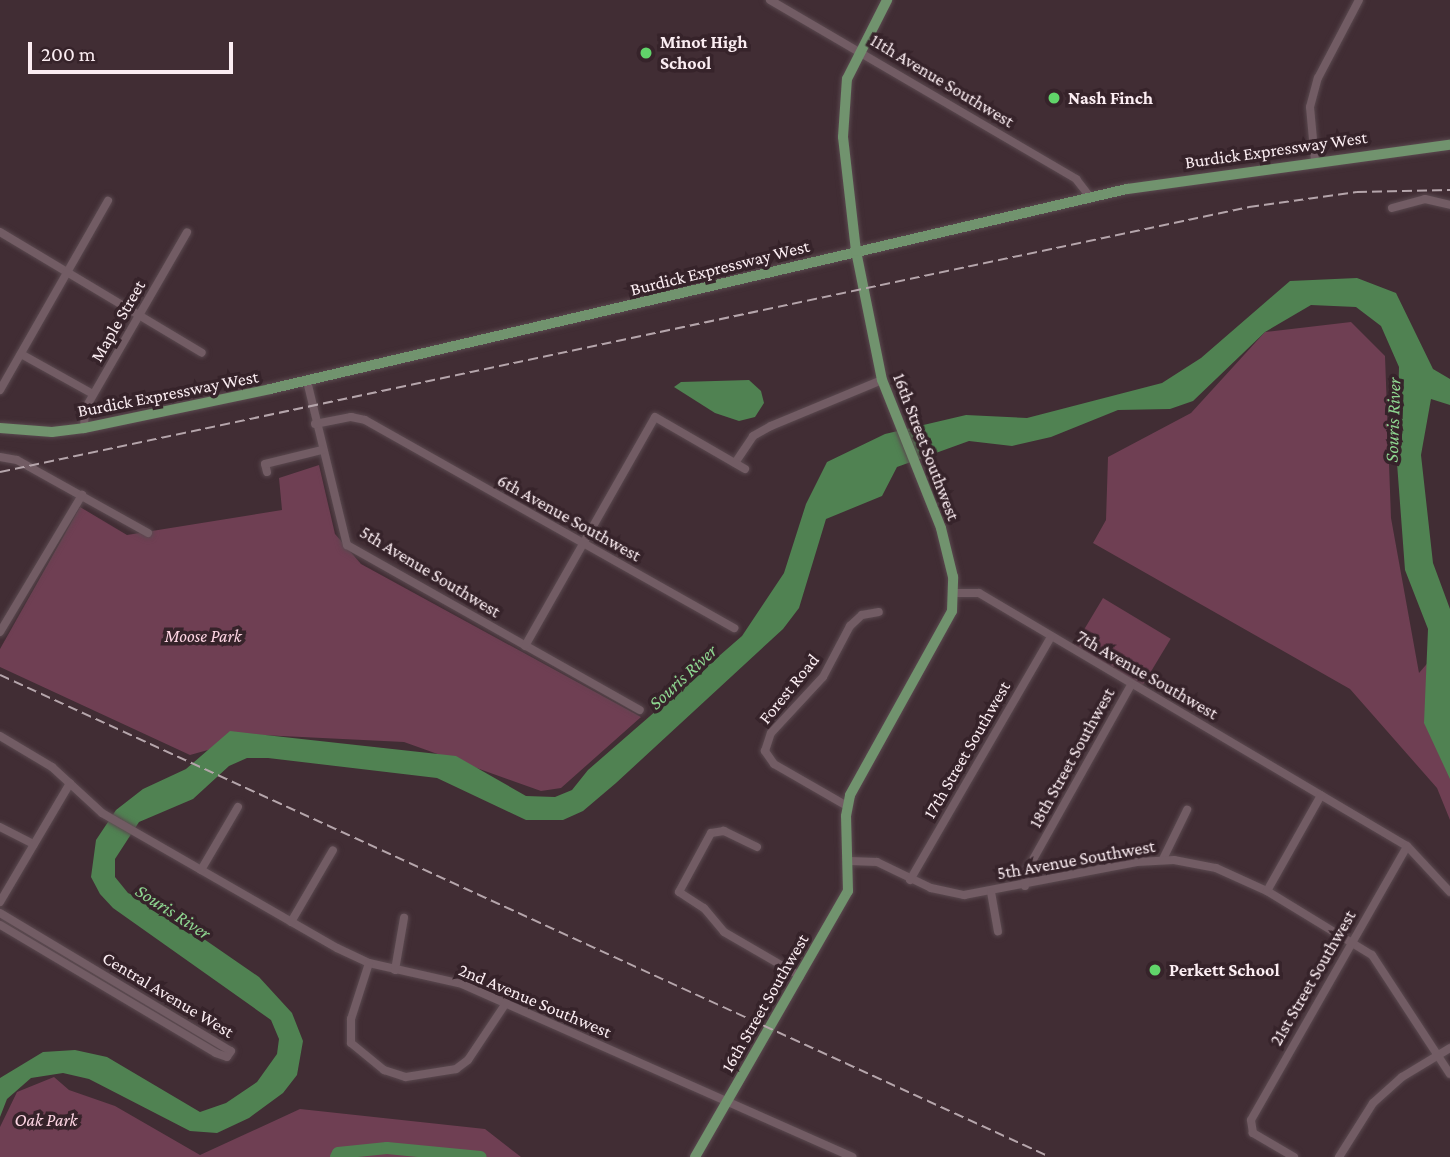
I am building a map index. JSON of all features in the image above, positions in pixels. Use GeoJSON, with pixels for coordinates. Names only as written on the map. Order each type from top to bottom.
{"type":"FeatureCollection","features":[{"type":"Feature","properties":{"kind":"main road","name":"16th Street Southwest"},"geometry":{"type":"LineString","coordinates":[[887,0],[858,50],[847,79],[842,117],[856,251],[882,380],[940,528],[954,593]]}},
{"type":"Feature","properties":{"kind":"main road","name":"Burdick Expressway West"},"geometry":{"type":"LineString","coordinates":[[0,428],[52,432],[84,428],[307,381],[1090,197],[1315,161],[1450,145]]}},
{"type":"Feature","properties":{"kind":"main road"},"geometry":{"type":"LineString","coordinates":[[850,861],[847,806],[856,782],[940,636],[954,593]]}},
{"type":"Feature","properties":{"kind":"main road","name":"16th Street Southwest"},"geometry":{"type":"LineString","coordinates":[[695,1157],[848,891],[850,861]]}},
{"type":"Feature","properties":{"kind":"street","name":"11th Avenue Southwest"},"geometry":{"type":"LineString","coordinates":[[770,0],[1076,179],[1090,197]]}},
{"type":"Feature","properties":{"kind":"street"},"geometry":{"type":"LineString","coordinates":[[1315,161],[1310,107],[1318,78],[1359,0]]}},
{"type":"Feature","properties":{"kind":"street"},"geometry":{"type":"LineString","coordinates":[[1392,208],[1425,199],[1450,205]]}},
{"type":"Feature","properties":{"kind":"street"},"geometry":{"type":"LineString","coordinates":[[0,390],[108,201]]}},
{"type":"Feature","properties":{"kind":"street"},"geometry":{"type":"LineString","coordinates":[[0,232],[202,353]]}},
{"type":"Feature","properties":{"kind":"street","name":"Maple Street"},"geometry":{"type":"LineString","coordinates":[[84,428],[85,409],[187,232]]}},
{"type":"Feature","properties":{"kind":"street"},"geometry":{"type":"LineString","coordinates":[[21,354],[93,394]]}},
{"type":"Feature","properties":{"kind":"street"},"geometry":{"type":"LineString","coordinates":[[735,463],[753,436],[882,380]]}},
{"type":"Feature","properties":{"kind":"street","name":"5th Avenue Southwest"},"geometry":{"type":"LineString","coordinates":[[307,381],[347,545],[640,710]]}},
{"type":"Feature","properties":{"kind":"street","name":"6th Avenue Southwest"},"geometry":{"type":"LineString","coordinates":[[316,424],[357,417],[734,628]]}},
{"type":"Feature","properties":{"kind":"street"},"geometry":{"type":"LineString","coordinates":[[525,646],[655,417],[746,469]]}},
{"type":"Feature","properties":{"kind":"street"},"geometry":{"type":"LineString","coordinates":[[267,472],[265,464],[322,450]]}},
{"type":"Feature","properties":{"kind":"street"},"geometry":{"type":"LineString","coordinates":[[0,455],[20,455],[148,533]]}},
{"type":"Feature","properties":{"kind":"street"},"geometry":{"type":"LineString","coordinates":[[0,632],[82,495]]}},
{"type":"Feature","properties":{"kind":"street","name":"7th Avenue Southwest"},"geometry":{"type":"LineString","coordinates":[[954,593],[979,593],[1130,685],[1408,846],[1450,892]]}},
{"type":"Feature","properties":{"kind":"street","name":"Forest Road"},"geometry":{"type":"LineString","coordinates":[[847,806],[774,764],[765,751],[771,733],[822,677],[850,626],[862,615],[880,612]]}},
{"type":"Feature","properties":{"kind":"street","name":"17th Street Southwest"},"geometry":{"type":"LineString","coordinates":[[910,880],[1051,637]]}},
{"type":"Feature","properties":{"kind":"street","name":"18th Street Southwest"},"geometry":{"type":"LineString","coordinates":[[1025,886],[1026,872],[1130,685]]}},
{"type":"Feature","properties":{"kind":"street","name":"2nd Avenue Southwest"},"geometry":{"type":"LineString","coordinates":[[0,736],[70,783],[102,813],[369,964],[461,984],[852,1157]]}},
{"type":"Feature","properties":{"kind":"street"},"geometry":{"type":"LineString","coordinates":[[0,902],[70,783]]}},
{"type":"Feature","properties":{"kind":"street"},"geometry":{"type":"LineString","coordinates":[[1267,891],[1321,795]]}},
{"type":"Feature","properties":{"kind":"street"},"geometry":{"type":"LineString","coordinates":[[201,870],[238,807]]}},
{"type":"Feature","properties":{"kind":"street"},"geometry":{"type":"LineString","coordinates":[[1163,859],[1187,810]]}},
{"type":"Feature","properties":{"kind":"street"},"geometry":{"type":"LineString","coordinates":[[0,827],[34,844]]}},
{"type":"Feature","properties":{"kind":"street"},"geometry":{"type":"LineString","coordinates":[[757,846],[717,830],[679,892],[704,908],[724,932],[800,976]]}},
{"type":"Feature","properties":{"kind":"street","name":"21st Street Southwest"},"geometry":{"type":"LineString","coordinates":[[1294,1157],[1249,1128],[1352,940],[1408,846]]}},
{"type":"Feature","properties":{"kind":"street"},"geometry":{"type":"LineString","coordinates":[[291,922],[332,850]]}},
{"type":"Feature","properties":{"kind":"street","name":"5th Avenue Southwest"},"geometry":{"type":"LineString","coordinates":[[850,861],[877,863],[910,880],[964,895],[1163,859],[1216,868],[1267,891],[1352,940],[1383,968],[1450,1074]]}},
{"type":"Feature","properties":{"kind":"street"},"geometry":{"type":"LineString","coordinates":[[991,892],[998,931]]}},
{"type":"Feature","properties":{"kind":"street","name":"Central Avenue West"},"geometry":{"type":"LineString","coordinates":[[0,913],[231,1051],[227,1057],[216,1053],[0,925]]}},
{"type":"Feature","properties":{"kind":"street"},"geometry":{"type":"LineString","coordinates":[[395,970],[404,918]]}},
{"type":"Feature","properties":{"kind":"street"},"geometry":{"type":"LineString","coordinates":[[369,964],[351,1019],[351,1043],[384,1070],[407,1077],[456,1069],[468,1060],[506,1003]]}},
{"type":"Feature","properties":{"kind":"street"},"geometry":{"type":"LineString","coordinates":[[1339,1157],[1373,1103],[1402,1077],[1450,1048]]}},
{"type":"Feature","properties":{"kind":"green space"},"geometry":{"type":"Polygon","coordinates":[[[1351,322],[1385,356],[1391,518],[1419,673],[1450,637],[1450,820],[1437,788],[1350,689],[1093,543],[1106,520],[1108,457],[1191,413],[1265,332],[1351,322]]]}},
{"type":"Feature","properties":{"kind":"green space","name":"Moose Park"},"geometry":{"type":"Polygon","coordinates":[[[319,465],[335,534],[361,564],[641,717],[561,788],[541,791],[404,742],[261,735],[190,755],[0,667],[0,649],[80,507],[127,535],[282,510],[279,478],[319,465]]]}},
{"type":"Feature","properties":{"kind":"green space"},"geometry":{"type":"Polygon","coordinates":[[[1103,598],[1171,639],[1142,686],[1075,645],[1103,598]]]}},
{"type":"Feature","properties":{"kind":"green space","name":"Oak Park"},"geometry":{"type":"Polygon","coordinates":[[[54,1077],[69,1090],[115,1106],[200,1155],[300,1109],[485,1129],[521,1157],[0,1157],[0,1127],[17,1092],[54,1077]]]}},
{"type":"Feature","properties":{"kind":"shaded area"},"geometry":{"type":"Polygon","coordinates":[[[1357,278],[1396,293],[1433,369],[1450,379],[1450,405],[1431,399],[1421,455],[1433,563],[1450,609],[1450,779],[1424,723],[1428,629],[1405,570],[1397,463],[1403,429],[1398,403],[1399,367],[1381,326],[1356,307],[1311,305],[1265,332],[1193,401],[1170,409],[1118,410],[1051,437],[1012,446],[969,441],[897,467],[882,496],[826,519],[799,608],[783,629],[616,783],[583,811],[563,820],[526,820],[437,778],[268,758],[247,758],[229,766],[193,799],[139,822],[115,859],[115,877],[128,893],[159,908],[259,977],[292,1013],[303,1041],[297,1075],[283,1093],[249,1118],[217,1133],[190,1131],[89,1079],[63,1073],[31,1078],[7,1099],[0,1117],[0,1078],[43,1052],[75,1050],[107,1057],[200,1112],[226,1103],[257,1082],[277,1054],[279,1039],[271,1020],[113,908],[100,894],[91,877],[96,840],[116,810],[143,789],[186,769],[230,731],[456,756],[526,796],[555,797],[572,790],[588,770],[742,636],[784,573],[806,504],[827,462],[885,434],[966,415],[1027,418],[1162,383],[1201,358],[1290,281],[1357,278]]]}},
{"type":"Feature","properties":{"kind":"shaded area"},"geometry":{"type":"Polygon","coordinates":[[[749,380],[761,391],[764,403],[755,417],[739,421],[715,413],[674,387],[681,382],[749,380]]]}},
{"type":"Feature","properties":{"kind":"waterway"},"geometry":{"type":"LineString","coordinates":[[336,1157],[338,1153],[387,1148],[481,1157]]}},
{"type":"Feature","properties":{"kind":"railway"},"geometry":{"type":"LineString","coordinates":[[0,472],[1249,207],[1357,192],[1450,190]]}},
{"type":"Feature","properties":{"kind":"railway"},"geometry":{"type":"LineString","coordinates":[[0,675],[1050,1157]]}},
{"type":"Feature","properties":{"kind":"place","name":"Minot High School"},"geometry":{"type":"Point","coordinates":[646,53]}},
{"type":"Feature","properties":{"kind":"place","name":"Nash Finch"},"geometry":{"type":"Point","coordinates":[1054,98]}},
{"type":"Feature","properties":{"kind":"place","name":"Perkett School"},"geometry":{"type":"Point","coordinates":[1155,970]}},
{"type":"Feature","properties":{"kind":"water label","name":"Souris River"},"geometry":{"type":"Point","coordinates":[1393,420]}},
{"type":"Feature","properties":{"kind":"water label","name":"Souris River"},"geometry":{"type":"Point","coordinates":[683,677]}},
{"type":"Feature","properties":{"kind":"water label","name":"Souris River"},"geometry":{"type":"Point","coordinates":[173,912]}}]}
